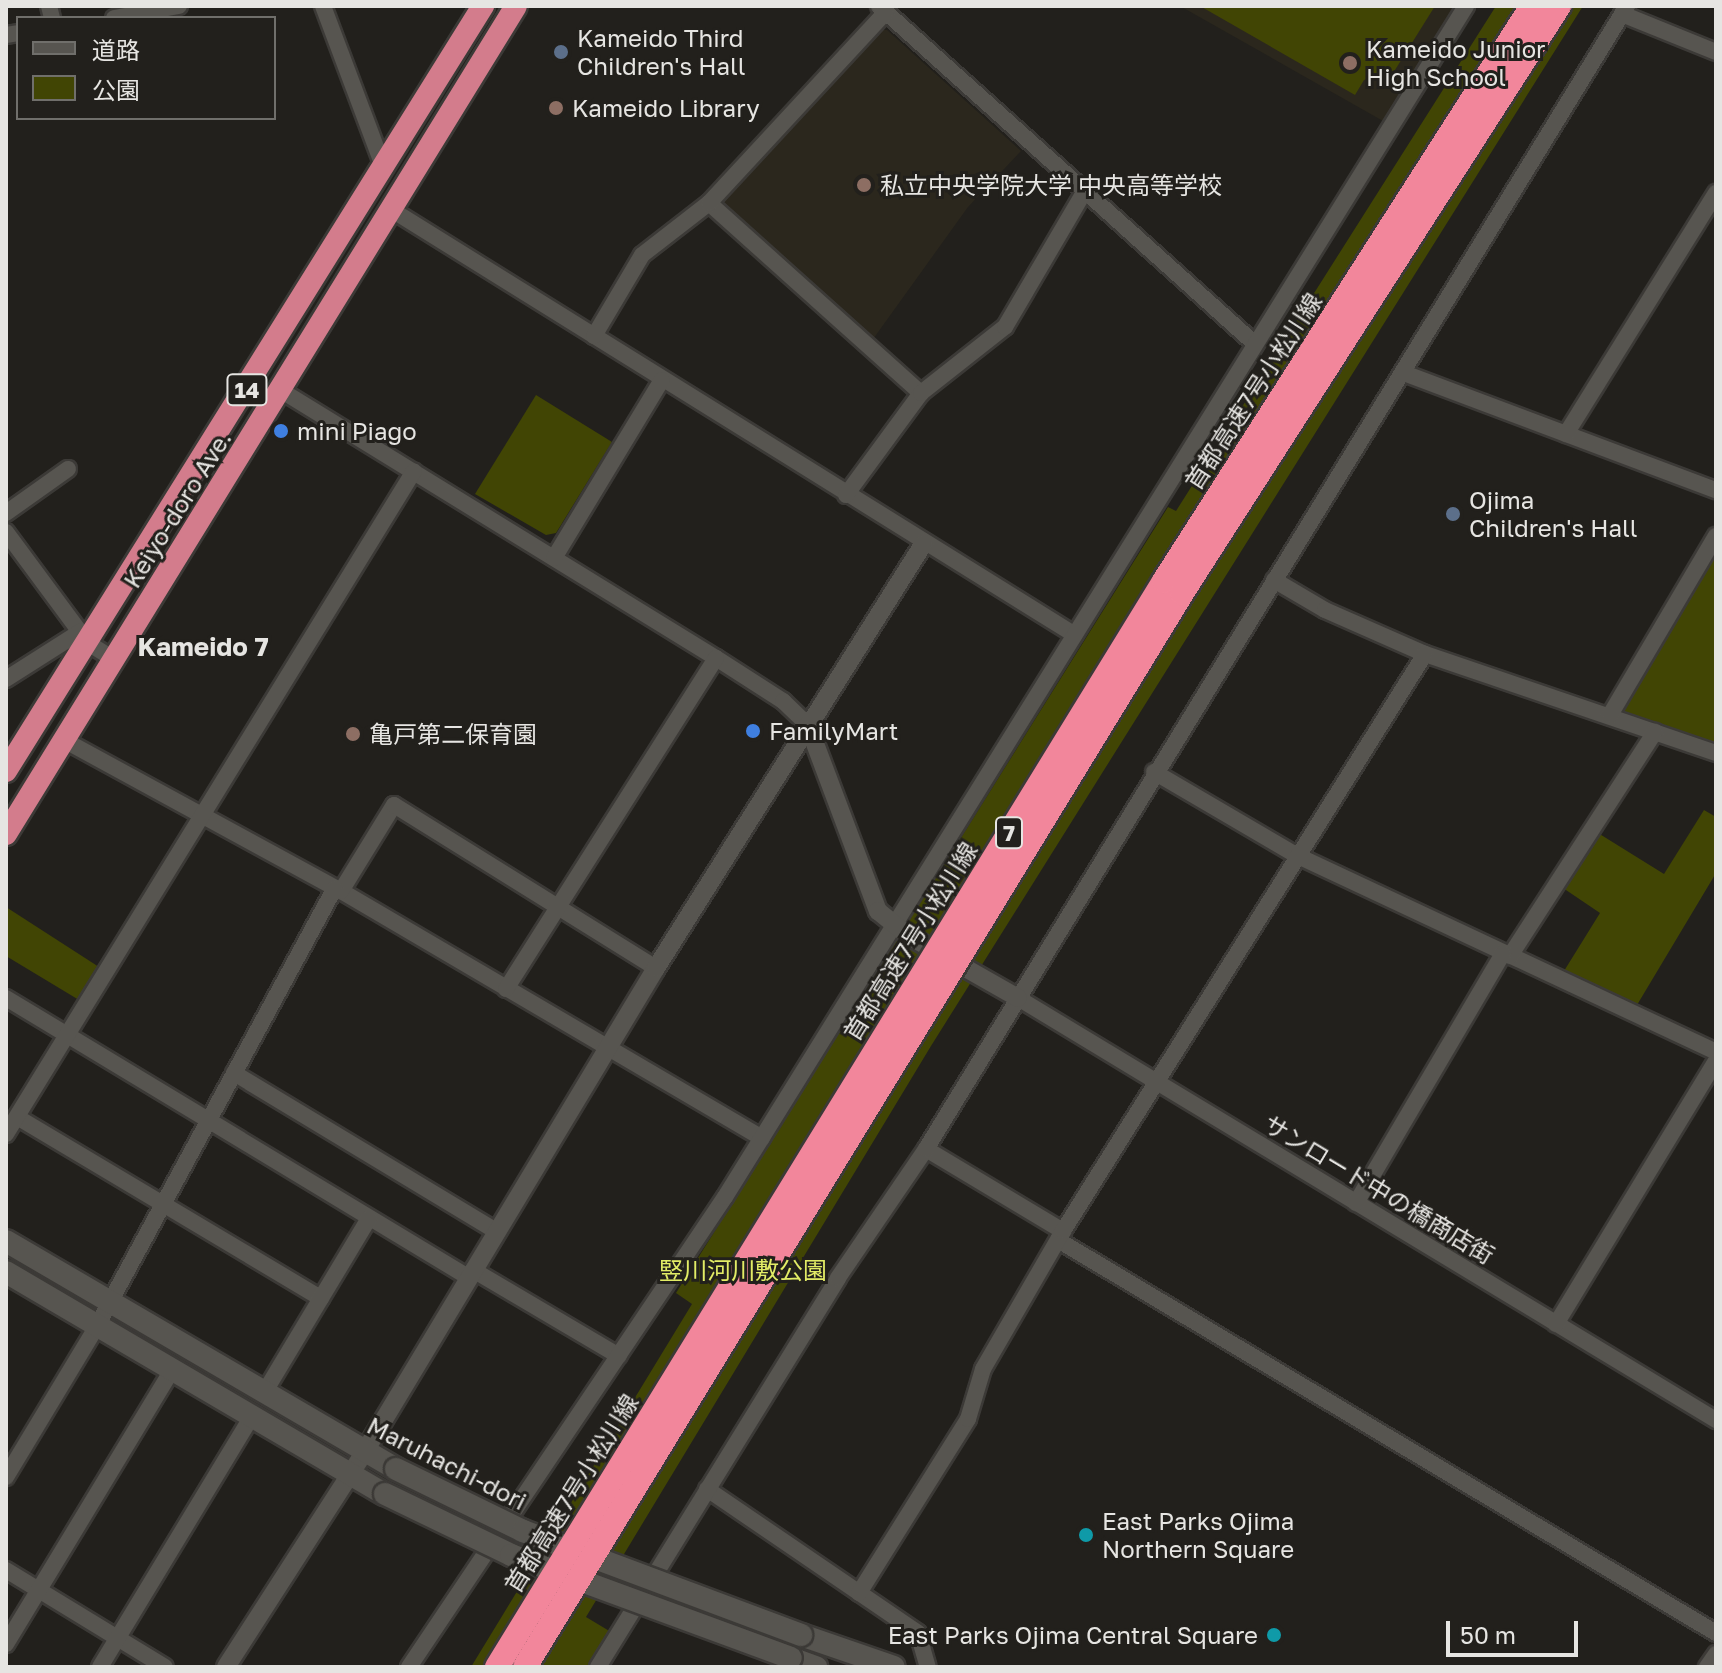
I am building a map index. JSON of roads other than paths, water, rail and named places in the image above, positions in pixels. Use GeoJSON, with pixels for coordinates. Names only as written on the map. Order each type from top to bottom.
{"type":"FeatureCollection","features":[{"type":"Feature","properties":{"kind":"highway","name":"Keiyo-doro Ave."},"geometry":{"type":"LineString","coordinates":[[6,771],[84,638],[384,168],[483,6]]}},
{"type":"Feature","properties":{"kind":"highway","name":"Keiyo-doro Ave."},"geometry":{"type":"LineString","coordinates":[[6,834],[282,391],[516,6]]}},
{"type":"Feature","properties":{"kind":"highway","name":"首都高速7号小松川線"},"geometry":{"type":"LineString","coordinates":[[497,1667],[1164,581],[1532,6]]}},
{"type":"Feature","properties":{"kind":"highway","name":"首都高速7号小松川線"},"geometry":{"type":"LineString","coordinates":[[525,1667],[1182,593],[1559,6]]}},
{"type":"Feature","properties":{"kind":"main road","name":"Maruhachi-dori"},"geometry":{"type":"LineString","coordinates":[[6,1241],[396,1469],[523,1531],[894,1667]]}},
{"type":"Feature","properties":{"kind":"main road"},"geometry":{"type":"LineString","coordinates":[[6,1272],[385,1494],[511,1555],[804,1664]]}},
{"type":"Feature","properties":{"kind":"street"},"geometry":{"type":"LineString","coordinates":[[125,16],[179,6]]}},
{"type":"Feature","properties":{"kind":"street"},"geometry":{"type":"LineString","coordinates":[[323,6],[384,168]]}},
{"type":"Feature","properties":{"kind":"street"},"geometry":{"type":"LineString","coordinates":[[409,1667],[762,1138],[1466,6]]}},
{"type":"Feature","properties":{"kind":"street"},"geometry":{"type":"LineString","coordinates":[[594,336],[642,255],[709,203],[883,9],[1255,344]]}},
{"type":"Feature","properties":{"kind":"street"},"geometry":{"type":"LineString","coordinates":[[598,1667],[838,1278],[926,1149],[1154,772],[1404,373],[1625,10],[1716,52]]}},
{"type":"Feature","properties":{"kind":"street"},"geometry":{"type":"LineString","coordinates":[[846,495],[921,393],[1005,327],[1086,189]]}},
{"type":"Feature","properties":{"kind":"street"},"geometry":{"type":"LineString","coordinates":[[1566,434],[1716,193]]}},
{"type":"Feature","properties":{"kind":"street"},"geometry":{"type":"LineString","coordinates":[[709,203],[921,393]]}},
{"type":"Feature","properties":{"kind":"street"},"geometry":{"type":"LineString","coordinates":[[392,210],[1075,635]]}},
{"type":"Feature","properties":{"kind":"street"},"geometry":{"type":"LineString","coordinates":[[1404,373],[1716,490]]}},
{"type":"Feature","properties":{"kind":"street"},"geometry":{"type":"LineString","coordinates":[[554,558],[662,380]]}},
{"type":"Feature","properties":{"kind":"street"},"geometry":{"type":"LineString","coordinates":[[282,391],[783,701],[808,725],[878,911],[894,926],[1018,998]]}},
{"type":"Feature","properties":{"kind":"street"},"geometry":{"type":"LineString","coordinates":[[6,513],[68,469]]}},
{"type":"Feature","properties":{"kind":"street"},"geometry":{"type":"LineString","coordinates":[[6,1134],[414,471]]}},
{"type":"Feature","properties":{"kind":"street"},"geometry":{"type":"LineString","coordinates":[[6,532],[84,638],[114,659]]}},
{"type":"Feature","properties":{"kind":"street"},"geometry":{"type":"LineString","coordinates":[[1610,715],[1716,536]]}},
{"type":"Feature","properties":{"kind":"street"},"geometry":{"type":"LineString","coordinates":[[226,1667],[365,1451],[607,1047],[924,543]]}},
{"type":"Feature","properties":{"kind":"street"},"geometry":{"type":"LineString","coordinates":[[1274,580],[1325,610],[1425,654],[1716,753]]}},
{"type":"Feature","properties":{"kind":"street"},"geometry":{"type":"LineString","coordinates":[[6,679],[84,638]]}},
{"type":"Feature","properties":{"kind":"street"},"geometry":{"type":"LineString","coordinates":[[859,1593],[968,1419],[983,1369],[1060,1236],[1425,654]]}},
{"type":"Feature","properties":{"kind":"street"},"geometry":{"type":"LineString","coordinates":[[506,989],[716,658]]}},
{"type":"Feature","properties":{"kind":"street"},"geometry":{"type":"LineString","coordinates":[[1356,1203],[1506,955],[1655,732]]}},
{"type":"Feature","properties":{"kind":"street"},"geometry":{"type":"LineString","coordinates":[[64,740],[338,889],[762,1138]]}},
{"type":"Feature","properties":{"kind":"street"},"geometry":{"type":"LineString","coordinates":[[1154,772],[1298,856],[1716,1052]]}},
{"type":"Feature","properties":{"kind":"street"},"geometry":{"type":"LineString","coordinates":[[6,1477],[97,1326],[338,889],[394,805],[656,968]]}},
{"type":"Feature","properties":{"kind":"street"},"geometry":{"type":"LineString","coordinates":[[6,998],[369,1218],[619,1356]]}},
{"type":"Feature","properties":{"kind":"street","name":"サンロード中の橋商店街"},"geometry":{"type":"LineString","coordinates":[[1018,998],[1716,1420]]}},
{"type":"Feature","properties":{"kind":"street"},"geometry":{"type":"LineString","coordinates":[[1556,1324],[1715,1063]]}},
{"type":"Feature","properties":{"kind":"street"},"geometry":{"type":"LineString","coordinates":[[234,1073],[496,1231]]}},
{"type":"Feature","properties":{"kind":"street"},"geometry":{"type":"LineString","coordinates":[[17,1117],[321,1298]]}},
{"type":"Feature","properties":{"kind":"street"},"geometry":{"type":"LineString","coordinates":[[926,1149],[1060,1236],[1716,1633]]}},
{"type":"Feature","properties":{"kind":"street"},"geometry":{"type":"LineString","coordinates":[[264,1393],[369,1218]]}},
{"type":"Feature","properties":{"kind":"street"},"geometry":{"type":"LineString","coordinates":[[6,1644],[172,1370]]}},
{"type":"Feature","properties":{"kind":"street"},"geometry":{"type":"LineString","coordinates":[[100,1667],[251,1418]]}},
{"type":"Feature","properties":{"kind":"street"},"geometry":{"type":"LineString","coordinates":[[707,1489],[918,1633],[928,1667]]}},
{"type":"Feature","properties":{"kind":"street"},"geometry":{"type":"LineString","coordinates":[[6,1570],[165,1667]]}},
{"type":"Feature","properties":{"kind":"street"},"geometry":{"type":"LineString","coordinates":[[1707,1667],[1716,1654]]}},
{"type":"Feature","properties":{"kind":"place","name":"Kameido Third Children's Hall"},"geometry":{"type":"Point","coordinates":[561,52]}},
{"type":"Feature","properties":{"kind":"place","name":"Kameido Junior High School"},"geometry":{"type":"Point","coordinates":[1350,63]}},
{"type":"Feature","properties":{"kind":"place","name":"Kameido Library"},"geometry":{"type":"Point","coordinates":[556,108]}},
{"type":"Feature","properties":{"kind":"place","name":"私立中央学院大学 中央高等学校"},"geometry":{"type":"Point","coordinates":[864,185]}},
{"type":"Feature","properties":{"kind":"place","name":"mini Piago"},"geometry":{"type":"Point","coordinates":[281,431]}},
{"type":"Feature","properties":{"kind":"place","name":"Ojima Children's Hall"},"geometry":{"type":"Point","coordinates":[1453,514]}},
{"type":"Feature","properties":{"kind":"place","name":"FamilyMart"},"geometry":{"type":"Point","coordinates":[753,731]}},
{"type":"Feature","properties":{"kind":"place","name":"亀戸第二保育園"},"geometry":{"type":"Point","coordinates":[353,734]}},
{"type":"Feature","properties":{"kind":"place","name":"East Parks Ojima Northern Square"},"geometry":{"type":"Point","coordinates":[1086,1535]}},
{"type":"Feature","properties":{"kind":"place","name":"East Parks Ojima Central Square"},"geometry":{"type":"Point","coordinates":[1274,1635]}},
{"type":"Feature","properties":{"kind":"district","name":"Kameido 7"},"geometry":{"type":"Point","coordinates":[203,647]}},
{"type":"Feature","properties":{"kind":"park label","name":"竪川河川敷公園"},"geometry":{"type":"Point","coordinates":[743,1270]}}]}
